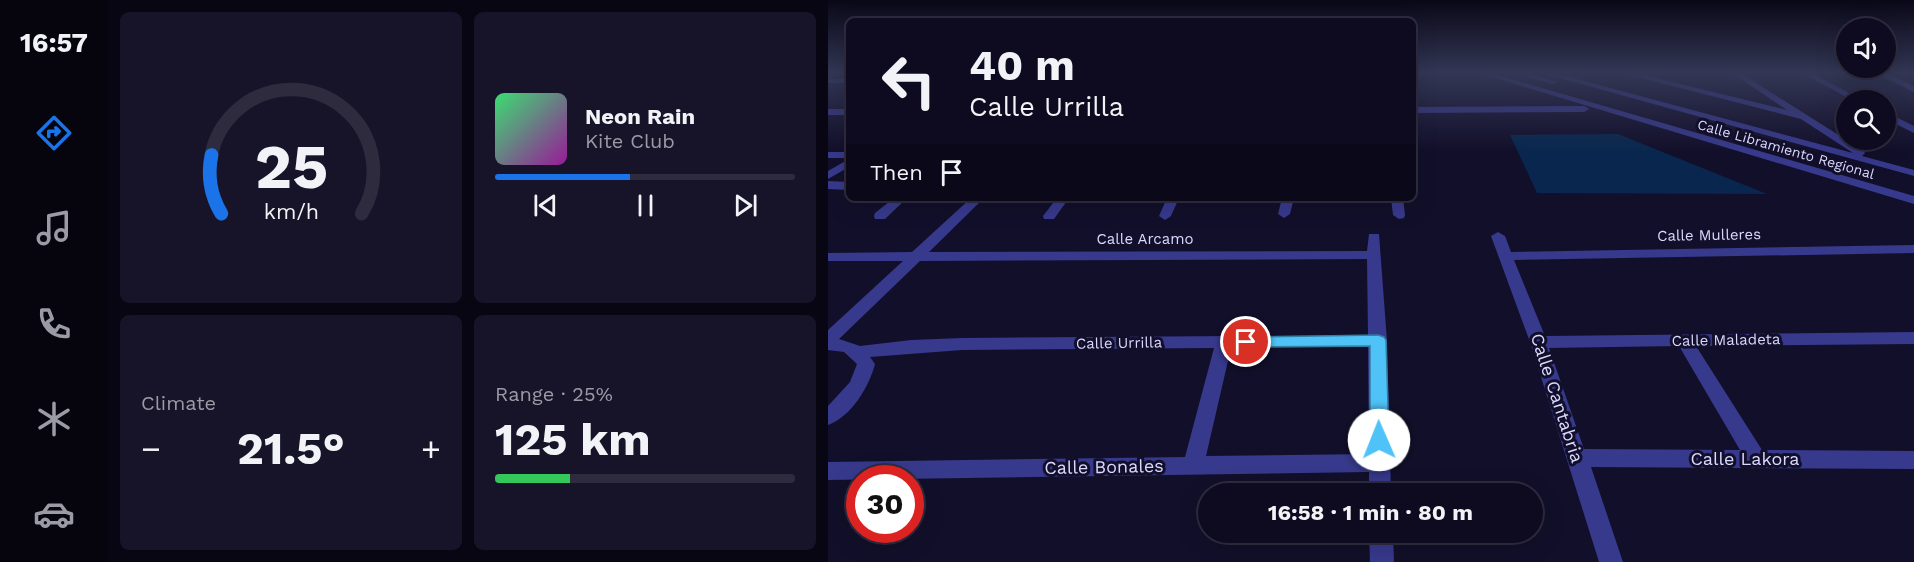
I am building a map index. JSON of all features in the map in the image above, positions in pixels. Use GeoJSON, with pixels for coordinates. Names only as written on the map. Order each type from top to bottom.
{"type":"FeatureCollection","features":[{"type":"Feature","properties":{"kind":"street","name":"Calle Libramiento Regional"},"geometry":{"type":"LineString","coordinates":[[1568,98],[1914,200]]}},
{"type":"Feature","properties":{"kind":"street"},"geometry":{"type":"LineString","coordinates":[[1416,110],[1612,106],[1613,102],[1605,98]]}},
{"type":"Feature","properties":{"kind":"street","name":"Calle Libramiento Regional"},"geometry":{"type":"LineString","coordinates":[[1639,98],[1914,173]]}},
{"type":"Feature","properties":{"kind":"street"},"geometry":{"type":"LineString","coordinates":[[1728,98],[1804,117]]}},
{"type":"Feature","properties":{"kind":"street"},"geometry":{"type":"LineString","coordinates":[[1775,98],[1871,161]]}},
{"type":"Feature","properties":{"kind":"street"},"geometry":{"type":"LineString","coordinates":[[828,112],[846,112]]}},
{"type":"Feature","properties":{"kind":"street"},"geometry":{"type":"LineString","coordinates":[[1896,120],[1914,130]]}},
{"type":"Feature","properties":{"kind":"street"},"geometry":{"type":"LineString","coordinates":[[828,155],[846,155]]}},
{"type":"Feature","properties":{"kind":"street"},"geometry":{"type":"LineString","coordinates":[[828,176],[846,164]]}},
{"type":"Feature","properties":{"kind":"street"},"geometry":{"type":"LineString","coordinates":[[828,185],[846,186]]}},
{"type":"Feature","properties":{"kind":"street"},"geometry":{"type":"LineString","coordinates":[[880,216],[898,201]]}},
{"type":"Feature","properties":{"kind":"street"},"geometry":{"type":"LineString","coordinates":[[828,342],[914,256],[975,201]]}},
{"type":"Feature","properties":{"kind":"street"},"geometry":{"type":"LineString","coordinates":[[1049,216],[1061,201]]}},
{"type":"Feature","properties":{"kind":"street"},"geometry":{"type":"LineString","coordinates":[[1166,216],[1172,201]]}},
{"type":"Feature","properties":{"kind":"street"},"geometry":{"type":"LineString","coordinates":[[1284,214],[1287,201]]}},
{"type":"Feature","properties":{"kind":"street"},"geometry":{"type":"LineString","coordinates":[[1398,201],[1400,215]]}},
{"type":"Feature","properties":{"kind":"street","name":"Calle Cantabria"},"geometry":{"type":"LineString","coordinates":[[1498,236],[1539,342],[1611,562]]}},
{"type":"Feature","properties":{"kind":"street","name":"Calle Arcamo"},"geometry":{"type":"LineString","coordinates":[[828,257],[1374,246],[1378,340]]}},
{"type":"Feature","properties":{"kind":"street","name":"Calle Mulleres"},"geometry":{"type":"LineString","coordinates":[[1505,256],[1914,249]]}},
{"type":"Feature","properties":{"kind":"street","name":"Calle Maladeta"},"geometry":{"type":"LineString","coordinates":[[1539,342],[1914,338]]}},
{"type":"Feature","properties":{"kind":"street"},"geometry":{"type":"LineString","coordinates":[[1378,340],[1380,483]]}},
{"type":"Feature","properties":{"kind":"street","name":"Calle Urrilla"},"geometry":{"type":"LineString","coordinates":[[860,352],[901,346],[959,343],[1378,340]]}},
{"type":"Feature","properties":{"kind":"street"},"geometry":{"type":"LineString","coordinates":[[1684,341],[1757,460]]}},
{"type":"Feature","properties":{"kind":"street"},"geometry":{"type":"LineString","coordinates":[[828,342],[846,345],[860,352],[866,364],[863,380],[849,399],[828,417]]}},
{"type":"Feature","properties":{"kind":"street"},"geometry":{"type":"LineString","coordinates":[[1193,466],[1224,342]]}},
{"type":"Feature","properties":{"kind":"street","name":"Calle Lakora"},"geometry":{"type":"LineString","coordinates":[[1577,458],[1914,460]]}},
{"type":"Feature","properties":{"kind":"street","name":"Calle Bonales"},"geometry":{"type":"LineString","coordinates":[[828,471],[1380,463]]}},
{"type":"Feature","properties":{"kind":"street"},"geometry":{"type":"LineString","coordinates":[[1381,543],[1382,562]]}},
{"type":"Feature","properties":{"kind":"water"},"geometry":{"type":"Polygon","coordinates":[[[1618,134],[1767,194],[1537,193],[1510,135],[1618,134]]]}},
{"type":"Feature","properties":{"kind":"route"},"geometry":{"type":"LineString","coordinates":[[1246,342],[1378,340],[1379,440]]}}]}
